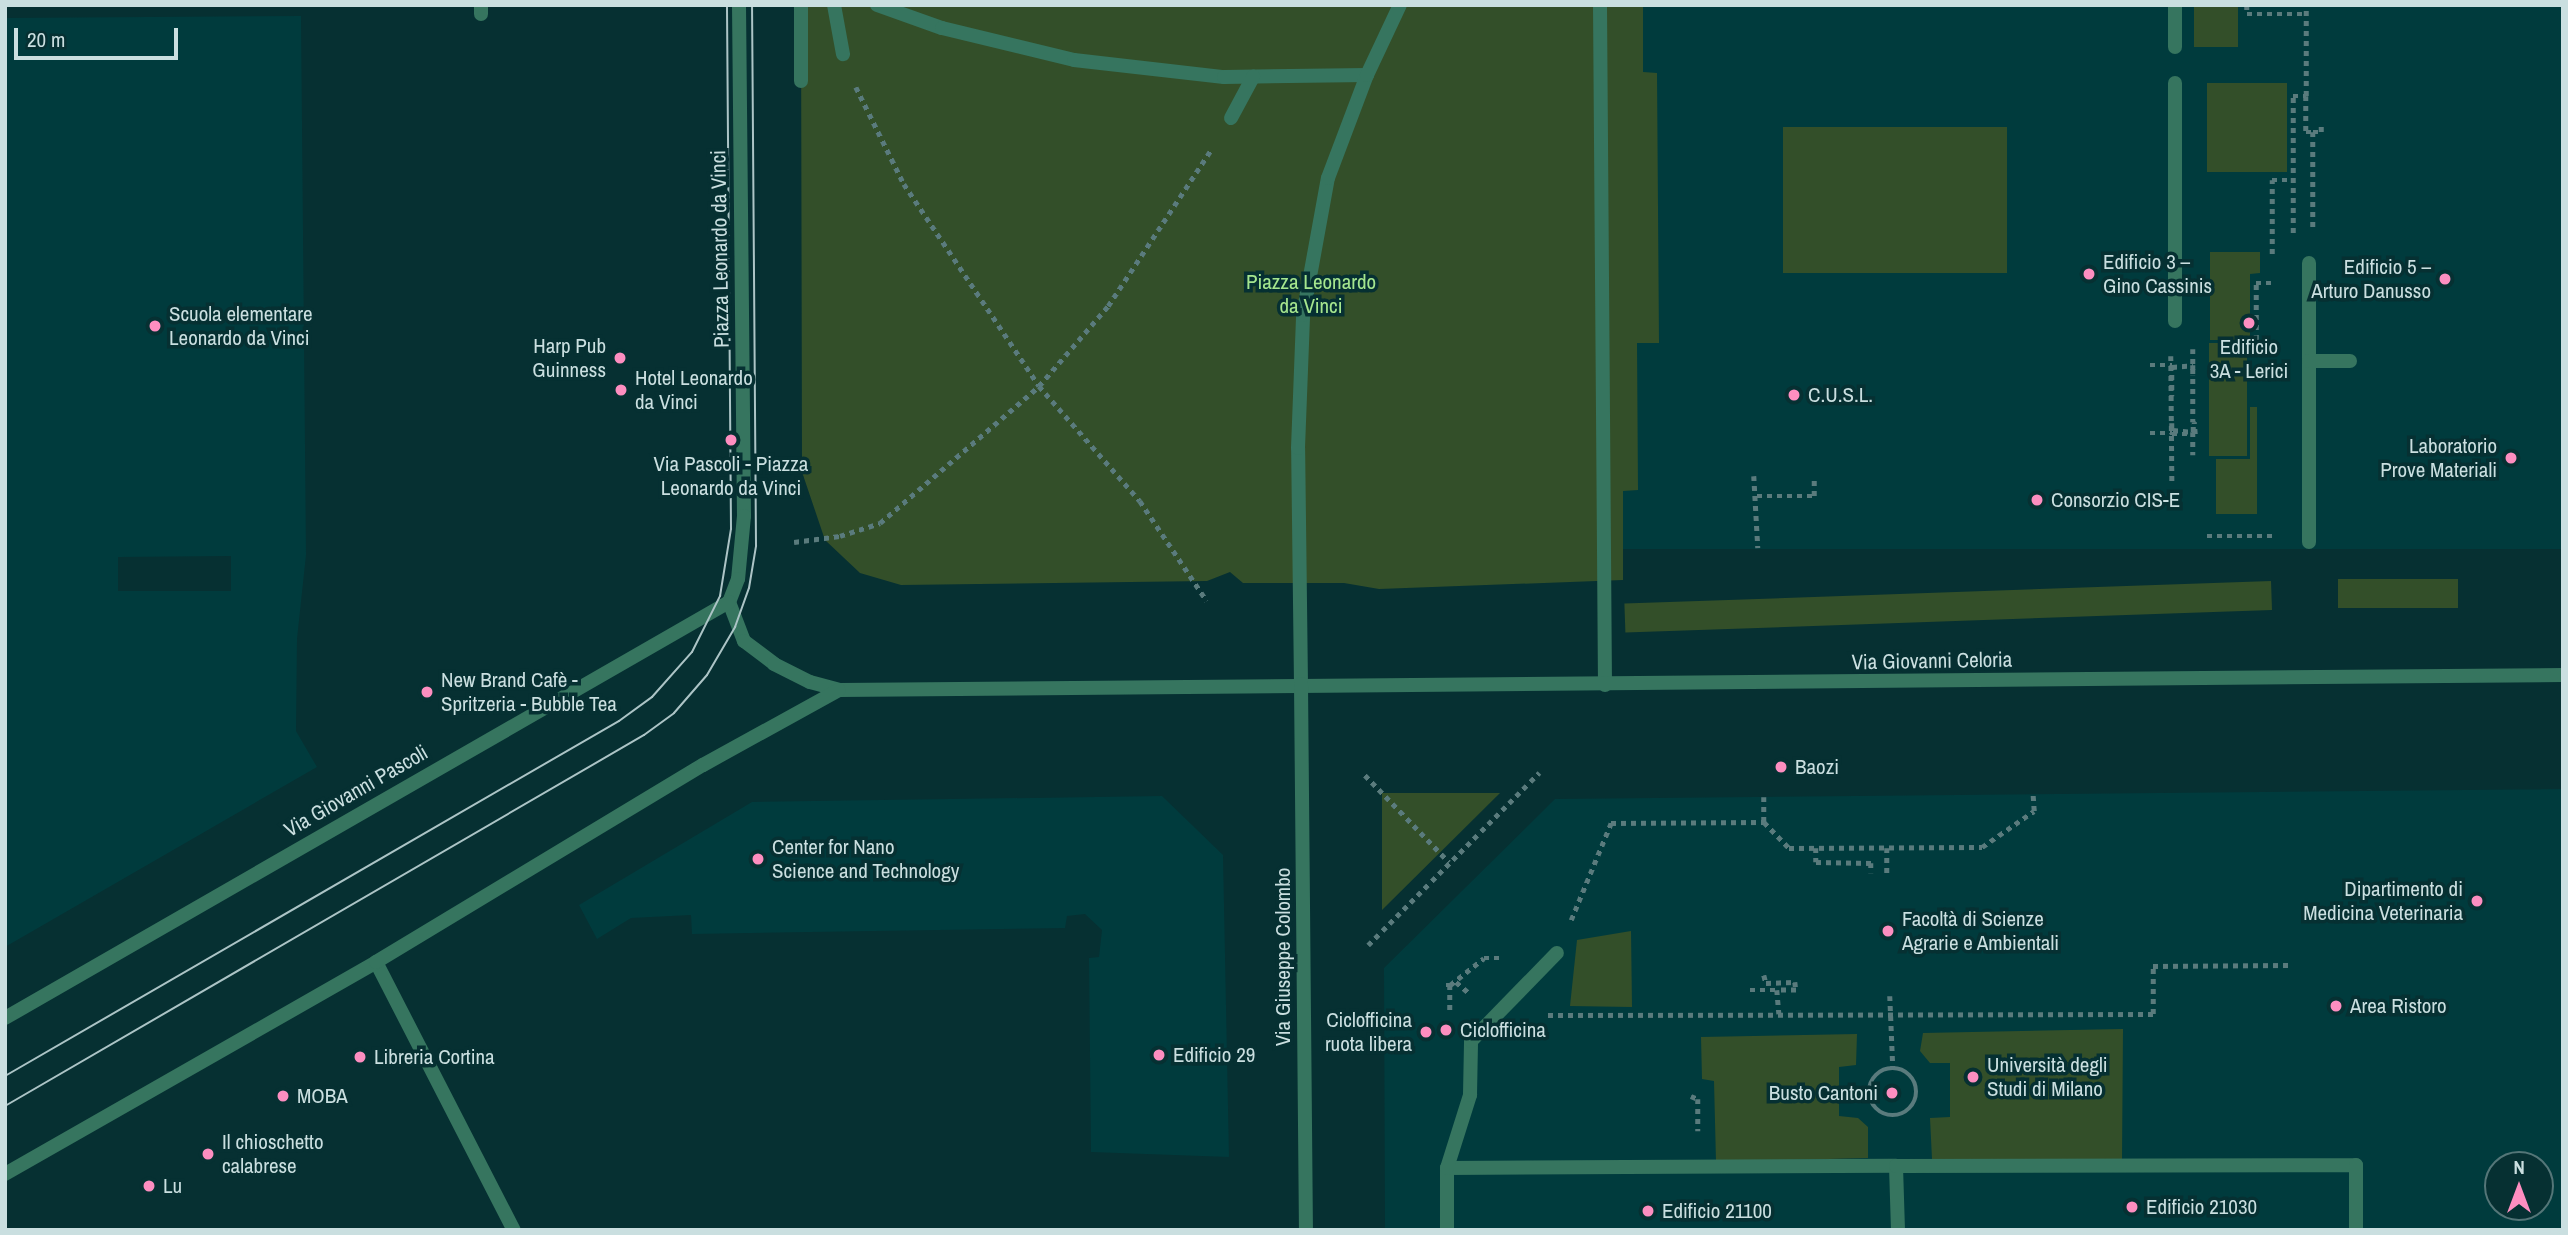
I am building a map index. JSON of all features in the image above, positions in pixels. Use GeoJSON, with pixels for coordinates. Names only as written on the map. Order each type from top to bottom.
{"type":"FeatureCollection","features":[{"type":"Feature","properties":{"kind":"street","name":"Piazza Leonardo da Vinci"},"geometry":{"type":"LineString","coordinates":[[729,601],[738,579],[744,516],[739,5]]}},
{"type":"Feature","properties":{"kind":"street"},"geometry":{"type":"LineString","coordinates":[[801,5],[801,81]]}},
{"type":"Feature","properties":{"kind":"street"},"geometry":{"type":"LineString","coordinates":[[834,5],[843,54]]}},
{"type":"Feature","properties":{"kind":"street"},"geometry":{"type":"LineString","coordinates":[[877,5],[942,28],[1074,60],[1253,78],[1367,75]]}},
{"type":"Feature","properties":{"kind":"street"},"geometry":{"type":"LineString","coordinates":[[729,601],[735,627],[758,653],[810,682],[839,690],[1301,684],[1298,447],[1303,315],[1328,178],[1367,75],[1400,5]]}},
{"type":"Feature","properties":{"kind":"street"},"geometry":{"type":"LineString","coordinates":[[1600,5],[1605,685]]}},
{"type":"Feature","properties":{"kind":"street"},"geometry":{"type":"LineString","coordinates":[[2175,5],[2175,47]]}},
{"type":"Feature","properties":{"kind":"street"},"geometry":{"type":"LineString","coordinates":[[1231,118],[1253,78]]}},
{"type":"Feature","properties":{"kind":"street"},"geometry":{"type":"LineString","coordinates":[[2175,83],[2175,321]]}},
{"type":"Feature","properties":{"kind":"street"},"geometry":{"type":"LineString","coordinates":[[2309,263],[2309,539]]}},
{"type":"Feature","properties":{"kind":"street"},"geometry":{"type":"LineString","coordinates":[[2309,361],[2350,361]]}},
{"type":"Feature","properties":{"kind":"street","name":"Via Giovanni Pascoli"},"geometry":{"type":"LineString","coordinates":[[5,1018],[729,601]]}},
{"type":"Feature","properties":{"kind":"street","name":"Via Giovanni Celoria"},"geometry":{"type":"LineString","coordinates":[[1301,684],[1605,685],[2563,675]]}},
{"type":"Feature","properties":{"kind":"street","name":"Via Giuseppe Colombo"},"geometry":{"type":"LineString","coordinates":[[1301,684],[1306,1230]]}},
{"type":"Feature","properties":{"kind":"street"},"geometry":{"type":"LineString","coordinates":[[5,1174],[376,962],[703,765],[839,690]]}},
{"type":"Feature","properties":{"kind":"street"},"geometry":{"type":"LineString","coordinates":[[1447,1230],[1447,1168],[1470,1095],[1471,1041],[1557,953]]}},
{"type":"Feature","properties":{"kind":"street"},"geometry":{"type":"LineString","coordinates":[[376,962],[514,1230]]}},
{"type":"Feature","properties":{"kind":"street"},"geometry":{"type":"LineString","coordinates":[[1447,1168],[2356,1165],[2356,1230]]}},
{"type":"Feature","properties":{"kind":"street"},"geometry":{"type":"LineString","coordinates":[[1896,1166],[1898,1230]]}},
{"type":"Feature","properties":{"kind":"path"},"geometry":{"type":"LineString","coordinates":[[2247,5],[2247,14],[2306,14]]}},
{"type":"Feature","properties":{"kind":"path"},"geometry":{"type":"LineString","coordinates":[[2306,5],[2306,132],[2321,132],[2321,122]]}},
{"type":"Feature","properties":{"kind":"path"},"geometry":{"type":"LineString","coordinates":[[843,54],[866,115],[904,184],[1039,386],[1140,501],[1207,601]]}},
{"type":"Feature","properties":{"kind":"path"},"geometry":{"type":"LineString","coordinates":[[2286,241],[2293,241],[2293,96],[2306,96]]}},
{"type":"Feature","properties":{"kind":"path"},"geometry":{"type":"LineString","coordinates":[[794,542],[840,536],[880,523],[1039,386],[1108,306],[1155,241],[1231,118]]}},
{"type":"Feature","properties":{"kind":"path"},"geometry":{"type":"LineString","coordinates":[[2313,132],[2313,239]]}},
{"type":"Feature","properties":{"kind":"path"},"geometry":{"type":"LineString","coordinates":[[2272,247],[2272,180],[2293,180]]}},
{"type":"Feature","properties":{"kind":"path"},"geometry":{"type":"LineString","coordinates":[[2256,340],[2256,283],[2272,283]]}},
{"type":"Feature","properties":{"kind":"path"},"geometry":{"type":"LineString","coordinates":[[2172,483],[2171,321],[2175,321]]}},
{"type":"Feature","properties":{"kind":"path"},"geometry":{"type":"LineString","coordinates":[[2193,363],[2193,455]]}},
{"type":"Feature","properties":{"kind":"path"},"geometry":{"type":"LineString","coordinates":[[2150,433],[2194,433],[2193,363]]}},
{"type":"Feature","properties":{"kind":"path"},"geometry":{"type":"LineString","coordinates":[[2193,363],[2172,365],[2172,434],[2195,434],[2193,386]]}},
{"type":"Feature","properties":{"kind":"path"},"geometry":{"type":"LineString","coordinates":[[2193,363],[2173,365],[2173,432],[2193,432]]}},
{"type":"Feature","properties":{"kind":"path"},"geometry":{"type":"LineString","coordinates":[[2150,365],[2172,365],[2172,433]]}},
{"type":"Feature","properties":{"kind":"path"},"geometry":{"type":"LineString","coordinates":[[1754,476],[1758,548]]}},
{"type":"Feature","properties":{"kind":"path"},"geometry":{"type":"LineString","coordinates":[[1757,496],[1814,496],[1814,476]]}},
{"type":"Feature","properties":{"kind":"path"},"geometry":{"type":"LineString","coordinates":[[2207,536],[2309,539]]}},
{"type":"Feature","properties":{"kind":"path"},"geometry":{"type":"LineString","coordinates":[[1367,945],[1539,773]]}},
{"type":"Feature","properties":{"kind":"path"},"geometry":{"type":"LineString","coordinates":[[1365,775],[1450,862]]}},
{"type":"Feature","properties":{"kind":"path"},"geometry":{"type":"LineString","coordinates":[[1764,797],[1764,822],[1789,848],[1887,848],[1982,847],[2034,811],[2033,795]]}},
{"type":"Feature","properties":{"kind":"path"},"geometry":{"type":"LineString","coordinates":[[1557,953],[1611,823],[1764,822]]}},
{"type":"Feature","properties":{"kind":"path"},"geometry":{"type":"LineString","coordinates":[[1816,848],[1816,862],[1871,863],[1871,873]]}},
{"type":"Feature","properties":{"kind":"path"},"geometry":{"type":"LineString","coordinates":[[1887,848],[1887,873]]}},
{"type":"Feature","properties":{"kind":"path"},"geometry":{"type":"LineString","coordinates":[[1494,1015],[2153,1013],[2153,966],[2288,965]]}},
{"type":"Feature","properties":{"kind":"path"},"geometry":{"type":"LineString","coordinates":[[1750,990],[1796,990],[1795,982],[1766,982],[1764,975]]}},
{"type":"Feature","properties":{"kind":"path"},"geometry":{"type":"LineString","coordinates":[[1450,985],[1456,982]]}},
{"type":"Feature","properties":{"kind":"path"},"geometry":{"type":"LineString","coordinates":[[1777,990],[1779,1014]]}},
{"type":"Feature","properties":{"kind":"path"},"geometry":{"type":"LineString","coordinates":[[1890,996],[1893,1068]]}},
{"type":"Feature","properties":{"kind":"path"},"geometry":{"type":"LineString","coordinates":[[1893,1068],[1913,1078],[1917,1089],[1915,1102],[1895,1116],[1872,1105],[1868,1093],[1881,1071],[1893,1068]]}},
{"type":"Feature","properties":{"kind":"path"},"geometry":{"type":"LineString","coordinates":[[1691,1096],[1698,1099]]}},
{"type":"Feature","properties":{"kind":"shaded area"},"geometry":{"type":"Polygon","coordinates":[[[1619,5],[2563,5],[2563,549],[1619,549],[1619,5]]]}},
{"type":"Feature","properties":{"kind":"shaded area","name":"Scuola elementare Leonardo da Vinci"},"geometry":{"type":"Polygon","coordinates":[[[301,16],[306,555],[297,639],[296,731],[317,767],[5,947],[5,18],[301,16]],[[231,556],[118,557],[118,591],[231,591],[231,556]]]}},
{"type":"Feature","properties":{"kind":"shaded area","name":"Università degli Studi di Milano"},"geometry":{"type":"Polygon","coordinates":[[[2563,789],[2563,1230],[1385,1230],[1384,968],[1555,799],[2563,789]]]}},
{"type":"Feature","properties":{"kind":"shaded area","name":"Edificio 29"},"geometry":{"type":"Polygon","coordinates":[[[1162,796],[1223,855],[1229,1157],[1091,1152],[1089,958],[1099,957],[1102,930],[1085,914],[1067,916],[1065,928],[692,934],[691,915],[631,918],[597,939],[579,905],[752,802],[1162,796]]]}},
{"type":"Feature","properties":{"kind":"green space","name":"Piazza Leonardo da Vinci"},"geometry":{"type":"Polygon","coordinates":[[[801,5],[1643,5],[1643,72],[1657,73],[1659,343],[1637,343],[1638,490],[1623,491],[1623,580],[1379,589],[1344,583],[1243,583],[1230,572],[1207,581],[901,585],[860,573],[825,540],[802,472],[801,5]]]}},
{"type":"Feature","properties":{"kind":"green space"},"geometry":{"type":"Polygon","coordinates":[[[2194,5],[2238,5],[2238,47],[2194,47],[2194,5]]]}},
{"type":"Feature","properties":{"kind":"green space"},"geometry":{"type":"Polygon","coordinates":[[[2207,83],[2287,83],[2287,172],[2207,172],[2207,83]]]}},
{"type":"Feature","properties":{"kind":"green space"},"geometry":{"type":"Polygon","coordinates":[[[1783,127],[2007,127],[2007,273],[1783,273],[1783,127]]]}},
{"type":"Feature","properties":{"kind":"green space"},"geometry":{"type":"Polygon","coordinates":[[[2210,252],[2260,252],[2260,273],[2250,274],[2250,340],[2210,340],[2210,252]]]}},
{"type":"Feature","properties":{"kind":"green space"},"geometry":{"type":"Polygon","coordinates":[[[2209,343],[2247,343],[2247,456],[2209,456],[2209,343]]]}},
{"type":"Feature","properties":{"kind":"green space"},"geometry":{"type":"Polygon","coordinates":[[[2250,407],[2257,407],[2257,514],[2216,514],[2216,459],[2250,459],[2250,407]]]}},
{"type":"Feature","properties":{"kind":"green space"},"geometry":{"type":"Polygon","coordinates":[[[2338,579],[2458,579],[2458,608],[2338,608],[2338,579]]]}},
{"type":"Feature","properties":{"kind":"green space"},"geometry":{"type":"Polygon","coordinates":[[[2271,581],[2272,610],[1625,633],[1624,604],[2271,581]]]}},
{"type":"Feature","properties":{"kind":"green space"},"geometry":{"type":"Polygon","coordinates":[[[1382,793],[1500,793],[1382,910],[1382,793]]]}},
{"type":"Feature","properties":{"kind":"green space"},"geometry":{"type":"Polygon","coordinates":[[[1631,931],[1632,1007],[1570,1006],[1577,940],[1631,931]]]}},
{"type":"Feature","properties":{"kind":"green space"},"geometry":{"type":"Polygon","coordinates":[[[2123,1029],[2122,1160],[1932,1159],[1930,1118],[1950,1117],[1950,1063],[1930,1063],[1920,1051],[1923,1033],[2123,1029]]]}},
{"type":"Feature","properties":{"kind":"green space"},"geometry":{"type":"Polygon","coordinates":[[[1857,1034],[1856,1065],[1839,1067],[1839,1116],[1858,1118],[1868,1127],[1868,1158],[1716,1162],[1714,1081],[1702,1079],[1701,1037],[1857,1034]]]}},
{"type":"Feature","properties":{"kind":"tram line"},"geometry":{"type":"LineString","coordinates":[[5,1076],[619,721],[652,697],[692,652],[720,596],[731,529],[727,5]]}},
{"type":"Feature","properties":{"kind":"tram line"},"geometry":{"type":"LineString","coordinates":[[5,1106],[644,735],[674,713],[707,675],[735,627],[749,588],[756,546],[752,5]]}},
{"type":"Feature","properties":{"kind":"place","name":"Edificio 3 – Gino Cassinis"},"geometry":{"type":"Point","coordinates":[2089,274]}},
{"type":"Feature","properties":{"kind":"place","name":"Edificio 5 – Arturo Danusso"},"geometry":{"type":"Point","coordinates":[2445,279]}},
{"type":"Feature","properties":{"kind":"place","name":"Edificio 3A - Lerici"},"geometry":{"type":"Point","coordinates":[2249,323]}},
{"type":"Feature","properties":{"kind":"place","name":"Scuola elementare Leonardo da Vinci"},"geometry":{"type":"Point","coordinates":[155,326]}},
{"type":"Feature","properties":{"kind":"place","name":"Harp Pub Guinness"},"geometry":{"type":"Point","coordinates":[620,358]}},
{"type":"Feature","properties":{"kind":"place","name":"Hotel Leonardo da Vinci"},"geometry":{"type":"Point","coordinates":[621,390]}},
{"type":"Feature","properties":{"kind":"place","name":"C.U.S.L."},"geometry":{"type":"Point","coordinates":[1794,395]}},
{"type":"Feature","properties":{"kind":"place","name":"Via Pascoli - Piazza Leonardo da Vinci"},"geometry":{"type":"Point","coordinates":[731,440]}},
{"type":"Feature","properties":{"kind":"place","name":"Laboratorio Prove Materiali"},"geometry":{"type":"Point","coordinates":[2511,458]}},
{"type":"Feature","properties":{"kind":"place","name":"Consorzio CIS-E"},"geometry":{"type":"Point","coordinates":[2037,500]}},
{"type":"Feature","properties":{"kind":"place","name":"New Brand Cafè - Spritzeria - Bubble Tea"},"geometry":{"type":"Point","coordinates":[427,692]}},
{"type":"Feature","properties":{"kind":"place","name":"Baozi"},"geometry":{"type":"Point","coordinates":[1781,767]}},
{"type":"Feature","properties":{"kind":"place","name":"Center for Nano Science and Technology"},"geometry":{"type":"Point","coordinates":[758,859]}},
{"type":"Feature","properties":{"kind":"place","name":"Dipartimento di Medicina Veterinaria"},"geometry":{"type":"Point","coordinates":[2477,901]}},
{"type":"Feature","properties":{"kind":"place","name":"Facoltà di Scienze Agrarie e Ambientali"},"geometry":{"type":"Point","coordinates":[1888,931]}},
{"type":"Feature","properties":{"kind":"place","name":"Area Ristoro"},"geometry":{"type":"Point","coordinates":[2336,1006]}},
{"type":"Feature","properties":{"kind":"place","name":"Ciclofficina"},"geometry":{"type":"Point","coordinates":[1446,1030]}},
{"type":"Feature","properties":{"kind":"place","name":"Ciclofficina ruota libera"},"geometry":{"type":"Point","coordinates":[1426,1032]}},
{"type":"Feature","properties":{"kind":"place","name":"Edificio 29"},"geometry":{"type":"Point","coordinates":[1159,1055]}},
{"type":"Feature","properties":{"kind":"place","name":"Libreria Cortina"},"geometry":{"type":"Point","coordinates":[360,1057]}},
{"type":"Feature","properties":{"kind":"place","name":"Università degli Studi di Milano"},"geometry":{"type":"Point","coordinates":[1973,1077]}},
{"type":"Feature","properties":{"kind":"place","name":"Busto Cantoni"},"geometry":{"type":"Point","coordinates":[1892,1093]}},
{"type":"Feature","properties":{"kind":"place","name":"MOBA"},"geometry":{"type":"Point","coordinates":[283,1096]}},
{"type":"Feature","properties":{"kind":"place","name":"Il chioschetto calabrese"},"geometry":{"type":"Point","coordinates":[208,1154]}},
{"type":"Feature","properties":{"kind":"place","name":"Lu"},"geometry":{"type":"Point","coordinates":[149,1186]}},
{"type":"Feature","properties":{"kind":"place","name":"Edificio 21030"},"geometry":{"type":"Point","coordinates":[2132,1207]}},
{"type":"Feature","properties":{"kind":"place","name":"Edificio 21100"},"geometry":{"type":"Point","coordinates":[1648,1211]}}]}
